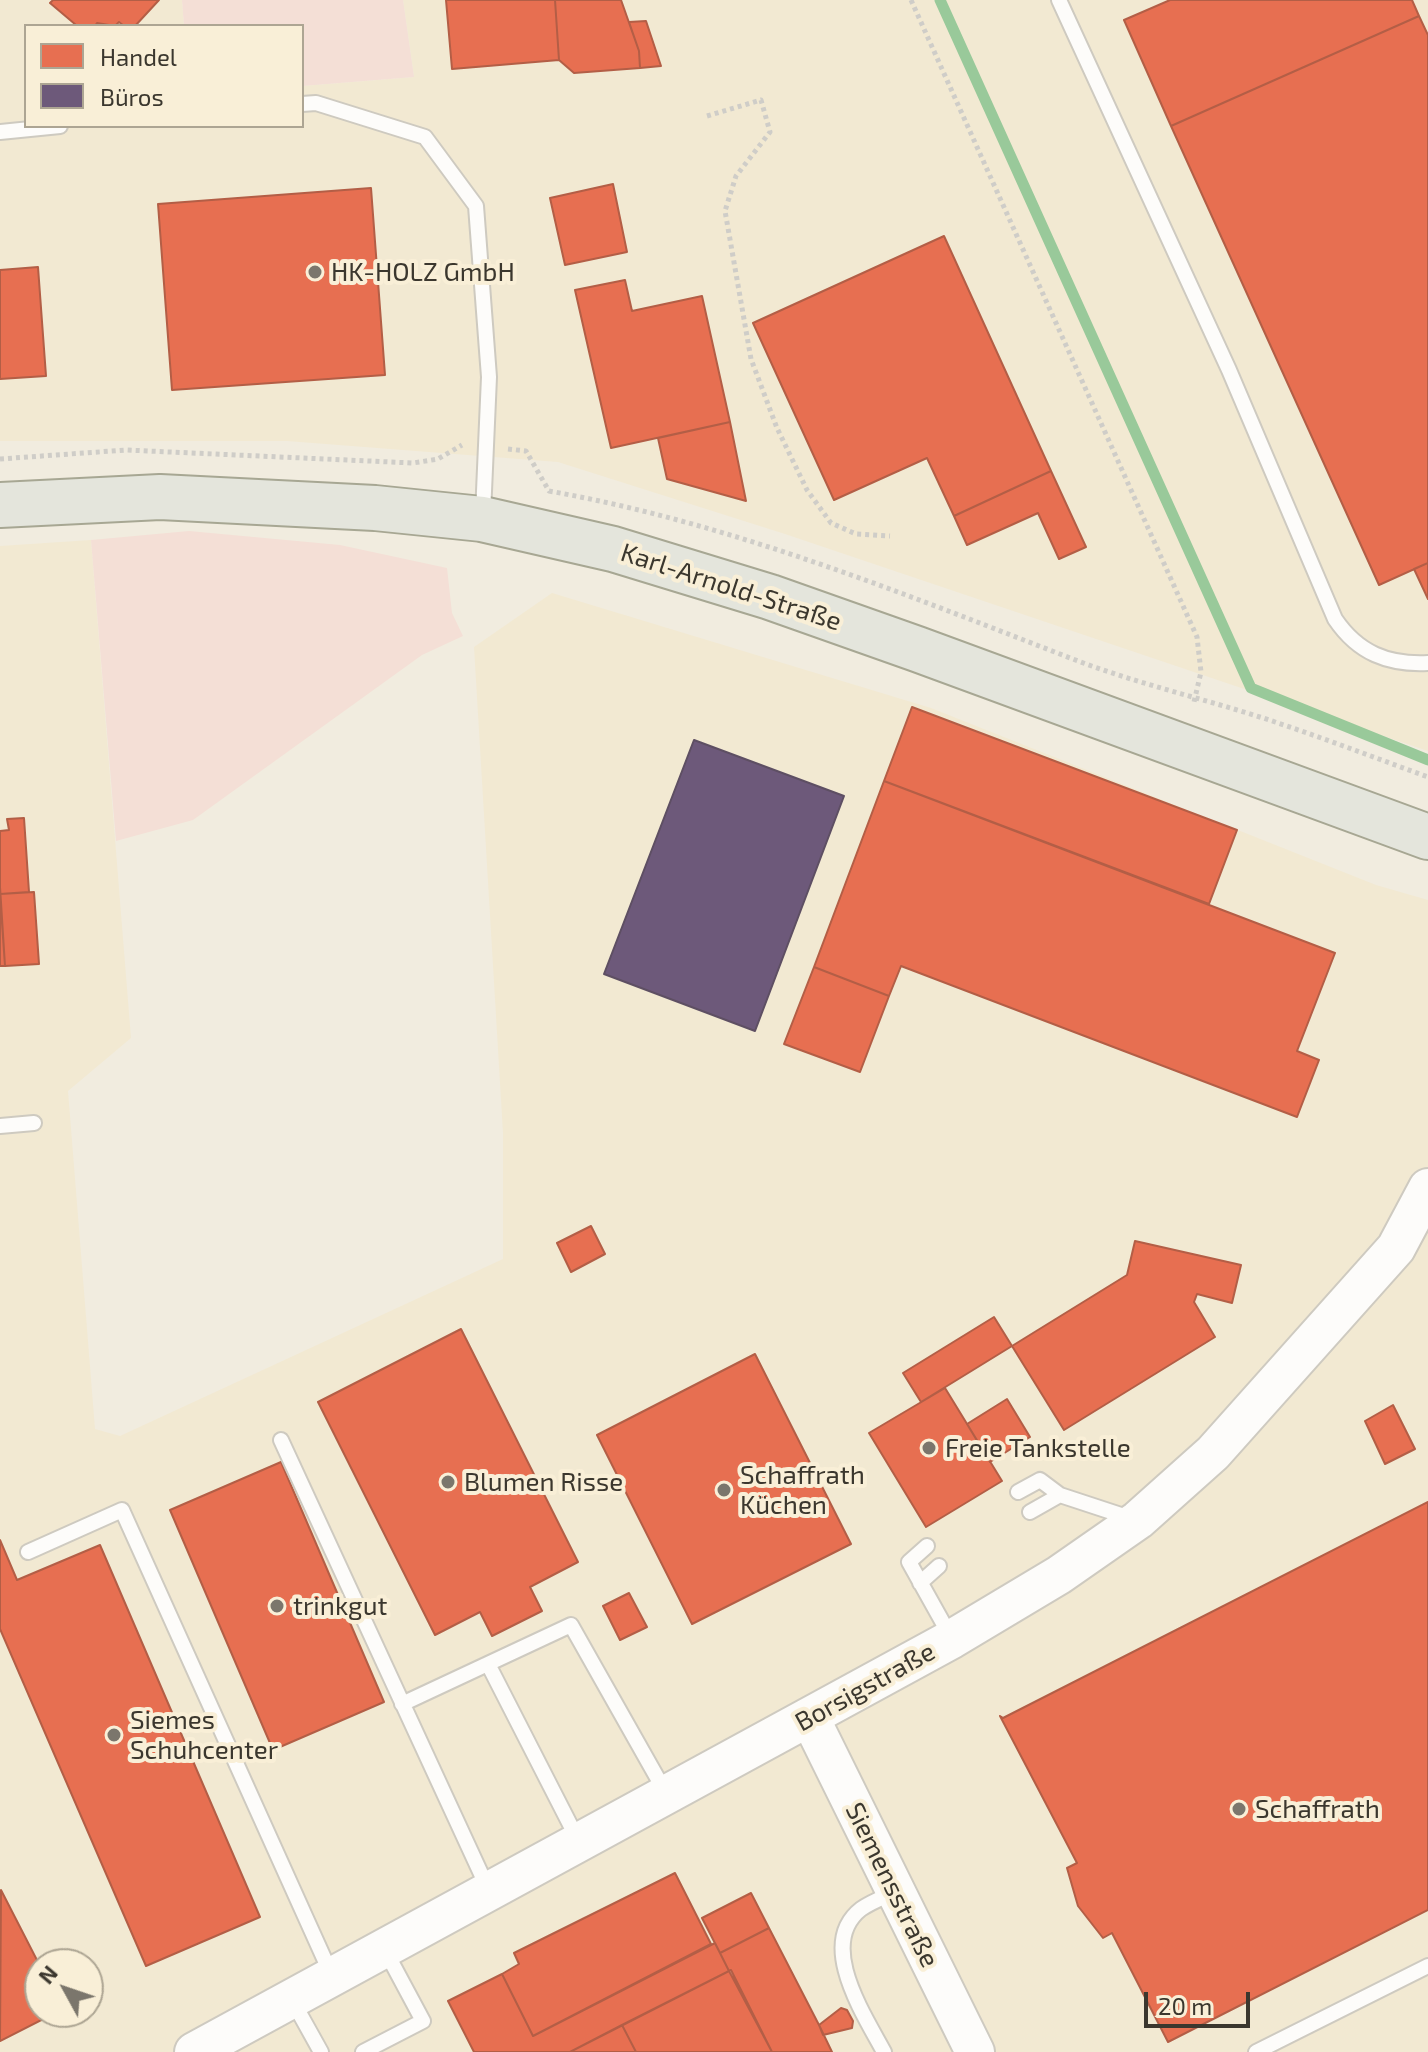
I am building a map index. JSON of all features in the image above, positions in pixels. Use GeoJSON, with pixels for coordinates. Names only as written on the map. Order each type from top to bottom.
{"type":"FeatureCollection","features":[{"type":"Feature","properties":{"kind":"main road","name":"Karl-Arnold-Straße"},"geometry":{"type":"LineString","coordinates":[[0,505],[160,497],[375,508],[482,519],[613,549],[770,597],[1428,837]]}},
{"type":"Feature","properties":{"kind":"street","name":"Borsigstraße"},"geometry":{"type":"LineString","coordinates":[[194,2052],[952,1639],[1059,1575],[1138,1520],[1213,1453],[1311,1347],[1396,1248],[1428,1188]]}},
{"type":"Feature","properties":{"kind":"street","name":"Siemensstraße"},"geometry":{"type":"LineString","coordinates":[[810,1718],[975,2052]]}},
{"type":"Feature","properties":{"kind":"lane"},"geometry":{"type":"LineString","coordinates":[[1059,0],[1229,370],[1335,619],[1347,637],[1381,660],[1405,665],[1428,663]]}},
{"type":"Feature","properties":{"kind":"lane"},"geometry":{"type":"LineString","coordinates":[[304,104],[316,103],[425,137],[476,206],[489,377],[482,519]]}},
{"type":"Feature","properties":{"kind":"lane"},"geometry":{"type":"LineString","coordinates":[[0,132],[40,128]]}},
{"type":"Feature","properties":{"kind":"lane"},"geometry":{"type":"LineString","coordinates":[[0,1126],[34,1123]]}},
{"type":"Feature","properties":{"kind":"lane"},"geometry":{"type":"LineString","coordinates":[[281,1440],[489,1891]]}},
{"type":"Feature","properties":{"kind":"lane"},"geometry":{"type":"LineString","coordinates":[[1018,1492],[1040,1480],[1060,1495],[1138,1520]]}},
{"type":"Feature","properties":{"kind":"lane"},"geometry":{"type":"LineString","coordinates":[[1030,1512],[1060,1495]]}},
{"type":"Feature","properties":{"kind":"lane"},"geometry":{"type":"LineString","coordinates":[[28,1552],[122,1510],[332,1976]]}},
{"type":"Feature","properties":{"kind":"lane"},"geometry":{"type":"LineString","coordinates":[[927,1546],[909,1562],[952,1639]]}},
{"type":"Feature","properties":{"kind":"lane"},"geometry":{"type":"LineString","coordinates":[[920,1583],[939,1566]]}},
{"type":"Feature","properties":{"kind":"lane"},"geometry":{"type":"LineString","coordinates":[[402,1704],[571,1625],[667,1795]]}},
{"type":"Feature","properties":{"kind":"lane"},"geometry":{"type":"LineString","coordinates":[[488,1664],[579,1843]]}},
{"type":"Feature","properties":{"kind":"lane"},"geometry":{"type":"LineString","coordinates":[[884,2052],[843,1969],[843,1949],[848,1929],[859,1910],[895,1892]]}},
{"type":"Feature","properties":{"kind":"lane"},"geometry":{"type":"LineString","coordinates":[[363,2052],[423,2021],[384,1948]]}},
{"type":"Feature","properties":{"kind":"lane"},"geometry":{"type":"LineString","coordinates":[[1256,2052],[1428,1966]]}},
{"type":"Feature","properties":{"kind":"lane"},"geometry":{"type":"LineString","coordinates":[[291,1998],[321,2052]]}},
{"type":"Feature","properties":{"kind":"path"},"geometry":{"type":"LineString","coordinates":[[911,0],[1197,637],[1201,672],[1195,700],[1177,744]]}},
{"type":"Feature","properties":{"kind":"path"},"geometry":{"type":"LineString","coordinates":[[707,116],[761,100],[770,132],[736,176],[725,211],[751,359],[777,428],[807,490],[831,523],[856,534],[890,536]]}},
{"type":"Feature","properties":{"kind":"shaded area"},"geometry":{"type":"Polygon","coordinates":[[[0,0],[182,0],[184,24],[24,24],[24,128],[304,128],[304,86],[414,77],[403,0],[1428,0],[1428,751],[785,534],[558,462],[287,441],[0,441],[0,0]]]}},
{"type":"Feature","properties":{"kind":"shaded area"},"geometry":{"type":"Polygon","coordinates":[[[182,0],[403,0],[414,77],[304,86],[304,24],[184,24],[182,0]]]}},
{"type":"Feature","properties":{"kind":"shaded area"},"geometry":{"type":"Polygon","coordinates":[[[189,531],[340,545],[447,568],[452,613],[463,636],[422,655],[193,820],[116,841],[91,540],[189,531]]]}},
{"type":"Feature","properties":{"kind":"shaded area"},"geometry":{"type":"Polygon","coordinates":[[[91,540],[131,1038],[68,1091],[95,1429],[120,1436],[503,1259],[503,1133],[474,647],[552,593],[931,708],[1376,885],[1428,900],[1428,2052],[0,2052],[0,546],[91,540]]]}},
{"type":"Feature","properties":{"kind":"building: Handel"},"geometry":{"type":"Polygon","coordinates":[[[53,0],[159,0],[137,24],[75,24],[50,3],[53,0]]]}},
{"type":"Feature","properties":{"kind":"building: Handel"},"geometry":{"type":"Polygon","coordinates":[[[446,0],[555,0],[559,60],[452,69],[446,0]]]}},
{"type":"Feature","properties":{"kind":"building: Handel"},"geometry":{"type":"Polygon","coordinates":[[[555,0],[621,0],[639,51],[640,68],[574,73],[559,60],[555,0]]]}},
{"type":"Feature","properties":{"kind":"building: Handel"},"geometry":{"type":"Polygon","coordinates":[[[1170,0],[1412,0],[1419,16],[1171,126],[1124,20],[1170,0]]]}},
{"type":"Feature","properties":{"kind":"building: Handel"},"geometry":{"type":"Polygon","coordinates":[[[1419,16],[1428,35],[1428,563],[1379,585],[1171,126],[1419,16]]]}},
{"type":"Feature","properties":{"kind":"building: Handel"},"geometry":{"type":"Polygon","coordinates":[[[646,21],[661,66],[640,68],[639,51],[629,22],[646,21]]]}},
{"type":"Feature","properties":{"kind":"building: Handel"},"geometry":{"type":"Polygon","coordinates":[[[613,184],[627,252],[565,265],[550,198],[613,184]]]}},
{"type":"Feature","properties":{"kind":"building: Handel"},"geometry":{"type":"Polygon","coordinates":[[[371,188],[385,375],[172,390],[158,204],[371,188]]]}},
{"type":"Feature","properties":{"kind":"building: Handel"},"geometry":{"type":"Polygon","coordinates":[[[944,236],[1051,471],[954,516],[927,458],[834,500],[753,323],[944,236]]]}},
{"type":"Feature","properties":{"kind":"building: Handel"},"geometry":{"type":"Polygon","coordinates":[[[38,267],[46,376],[0,379],[0,270],[38,267]]]}},
{"type":"Feature","properties":{"kind":"building: Handel"},"geometry":{"type":"Polygon","coordinates":[[[625,280],[632,311],[702,296],[730,422],[611,448],[575,290],[625,280]]]}},
{"type":"Feature","properties":{"kind":"building: Handel"},"geometry":{"type":"Polygon","coordinates":[[[730,422],[746,501],[667,479],[658,438],[730,422]]]}},
{"type":"Feature","properties":{"kind":"building: Handel"},"geometry":{"type":"Polygon","coordinates":[[[1051,471],[1086,547],[1059,559],[1038,513],[967,545],[954,516],[1051,471]]]}},
{"type":"Feature","properties":{"kind":"building: Handel"},"geometry":{"type":"Polygon","coordinates":[[[1428,563],[1428,599],[1414,569],[1428,563]]]}},
{"type":"Feature","properties":{"kind":"building: Handel"},"geometry":{"type":"Polygon","coordinates":[[[912,707],[1237,830],[1209,904],[884,781],[912,707]]]}},
{"type":"Feature","properties":{"kind":"building: Handel"},"geometry":{"type":"Polygon","coordinates":[[[884,781],[1335,953],[1297,1051],[1319,1060],[1297,1117],[901,966],[889,996],[814,967],[884,781]]]}},
{"type":"Feature","properties":{"kind":"building: Handel"},"geometry":{"type":"Polygon","coordinates":[[[24,818],[29,892],[0,894],[0,831],[9,830],[7,819],[24,818]]]}},
{"type":"Feature","properties":{"kind":"building: Handel"},"geometry":{"type":"Polygon","coordinates":[[[0,887],[5,966],[0,966],[0,887]]]}},
{"type":"Feature","properties":{"kind":"building: Handel"},"geometry":{"type":"Polygon","coordinates":[[[34,892],[39,964],[5,966],[0,894],[34,892]]]}},
{"type":"Feature","properties":{"kind":"building: Handel"},"geometry":{"type":"Polygon","coordinates":[[[814,967],[889,996],[860,1072],[784,1044],[814,967]]]}},
{"type":"Feature","properties":{"kind":"building: Handel"},"geometry":{"type":"Polygon","coordinates":[[[591,1226],[605,1254],[571,1272],[557,1243],[591,1226]]]}},
{"type":"Feature","properties":{"kind":"building: Handel"},"geometry":{"type":"Polygon","coordinates":[[[1135,1241],[1241,1265],[1232,1303],[1197,1294],[1194,1302],[1215,1337],[1064,1430],[1012,1346],[1127,1275],[1135,1241]]]}},
{"type":"Feature","properties":{"kind":"building: Handel"},"geometry":{"type":"Polygon","coordinates":[[[994,1317],[1012,1346],[921,1402],[903,1373],[994,1317]]]}},
{"type":"Feature","properties":{"kind":"building: Handel","name":"Blumen Risse"},"geometry":{"type":"Polygon","coordinates":[[[461,1329],[578,1562],[530,1587],[542,1611],[492,1636],[480,1612],[435,1635],[318,1402],[461,1329]]]}},
{"type":"Feature","properties":{"kind":"building: Handel","name":"Schaffrath Küchen"},"geometry":{"type":"Polygon","coordinates":[[[755,1354],[851,1544],[692,1624],[597,1435],[755,1354]]]}},
{"type":"Feature","properties":{"kind":"building: Handel","name":"Freie Tankstelle"},"geometry":{"type":"Polygon","coordinates":[[[945,1388],[1002,1481],[926,1527],[869,1433],[945,1388]]]}},
{"type":"Feature","properties":{"kind":"building: Handel"},"geometry":{"type":"Polygon","coordinates":[[[1007,1399],[1030,1437],[990,1462],[967,1424],[1007,1399]]]}},
{"type":"Feature","properties":{"kind":"building: Handel"},"geometry":{"type":"Polygon","coordinates":[[[1393,1405],[1415,1449],[1385,1464],[1365,1421],[1393,1405]]]}},
{"type":"Feature","properties":{"kind":"building: Handel","name":"trinkgut"},"geometry":{"type":"Polygon","coordinates":[[[281,1462],[384,1702],[273,1750],[170,1510],[281,1462]]]}},
{"type":"Feature","properties":{"kind":"building: Handel","name":"Schaffrath"},"geometry":{"type":"Polygon","coordinates":[[[1428,1502],[1428,1910],[1168,2042],[1112,1933],[1103,1938],[1078,1906],[1067,1868],[1077,1863],[1000,1716],[1003,1718],[1428,1502]]]}},
{"type":"Feature","properties":{"kind":"building: Handel","name":"Siemes Schuhcenter"},"geometry":{"type":"Polygon","coordinates":[[[0,1540],[17,1580],[100,1545],[260,1917],[146,1966],[0,1629],[0,1540]]]}},
{"type":"Feature","properties":{"kind":"building: Handel"},"geometry":{"type":"Polygon","coordinates":[[[629,1593],[647,1627],[620,1640],[603,1606],[629,1593]]]}},
{"type":"Feature","properties":{"kind":"building: Handel"},"geometry":{"type":"Polygon","coordinates":[[[675,1873],[711,1944],[533,2036],[502,1974],[519,1964],[514,1953],[675,1873]]]}},
{"type":"Feature","properties":{"kind":"building: Handel"},"geometry":{"type":"Polygon","coordinates":[[[1,1890],[31,1948],[24,1948],[26,2028],[0,2041],[1,1890]]]}},
{"type":"Feature","properties":{"kind":"building: Handel"},"geometry":{"type":"Polygon","coordinates":[[[751,1893],[769,1928],[720,1953],[702,1918],[751,1893]]]}},
{"type":"Feature","properties":{"kind":"building: Handel"},"geometry":{"type":"Polygon","coordinates":[[[769,1928],[832,2052],[772,2052],[729,1971],[720,1953],[769,1928]]]}},
{"type":"Feature","properties":{"kind":"building: Handel"},"geometry":{"type":"Polygon","coordinates":[[[715,1943],[729,1971],[570,2052],[474,2052],[448,2001],[502,1974],[533,2036],[715,1943]]]}},
{"type":"Feature","properties":{"kind":"building: Handel"},"geometry":{"type":"Polygon","coordinates":[[[731,1970],[772,2052],[636,2052],[622,2025],[731,1970]]]}},
{"type":"Feature","properties":{"kind":"building: Handel"},"geometry":{"type":"Polygon","coordinates":[[[841,2008],[847,2010],[853,2021],[852,2028],[823,2035],[819,2025],[841,2008]]]}},
{"type":"Feature","properties":{"kind":"building: Handel"},"geometry":{"type":"Polygon","coordinates":[[[622,2025],[636,2052],[570,2052],[622,2025]]]}},
{"type":"Feature","properties":{"kind":"building: Büros"},"geometry":{"type":"Polygon","coordinates":[[[694,740],[844,796],[755,1031],[604,974],[694,740]]]}},
{"type":"Feature","properties":{"kind":"waterway"},"geometry":{"type":"LineString","coordinates":[[940,0],[1251,688],[1428,760]]}},
{"type":"Feature","properties":{"kind":"place","name":"HK-HOLZ GmbH"},"geometry":{"type":"Point","coordinates":[315,272]}},
{"type":"Feature","properties":{"kind":"place","name":"Freie Tankstelle"},"geometry":{"type":"Point","coordinates":[929,1448]}},
{"type":"Feature","properties":{"kind":"place","name":"Blumen Risse"},"geometry":{"type":"Point","coordinates":[448,1482]}},
{"type":"Feature","properties":{"kind":"place","name":"Schaffrath Küchen"},"geometry":{"type":"Point","coordinates":[724,1490]}},
{"type":"Feature","properties":{"kind":"place","name":"trinkgut"},"geometry":{"type":"Point","coordinates":[277,1606]}},
{"type":"Feature","properties":{"kind":"place","name":"Siemes Schuhcenter"},"geometry":{"type":"Point","coordinates":[114,1735]}},
{"type":"Feature","properties":{"kind":"place","name":"Schaffrath"},"geometry":{"type":"Point","coordinates":[1239,1809]}}]}
